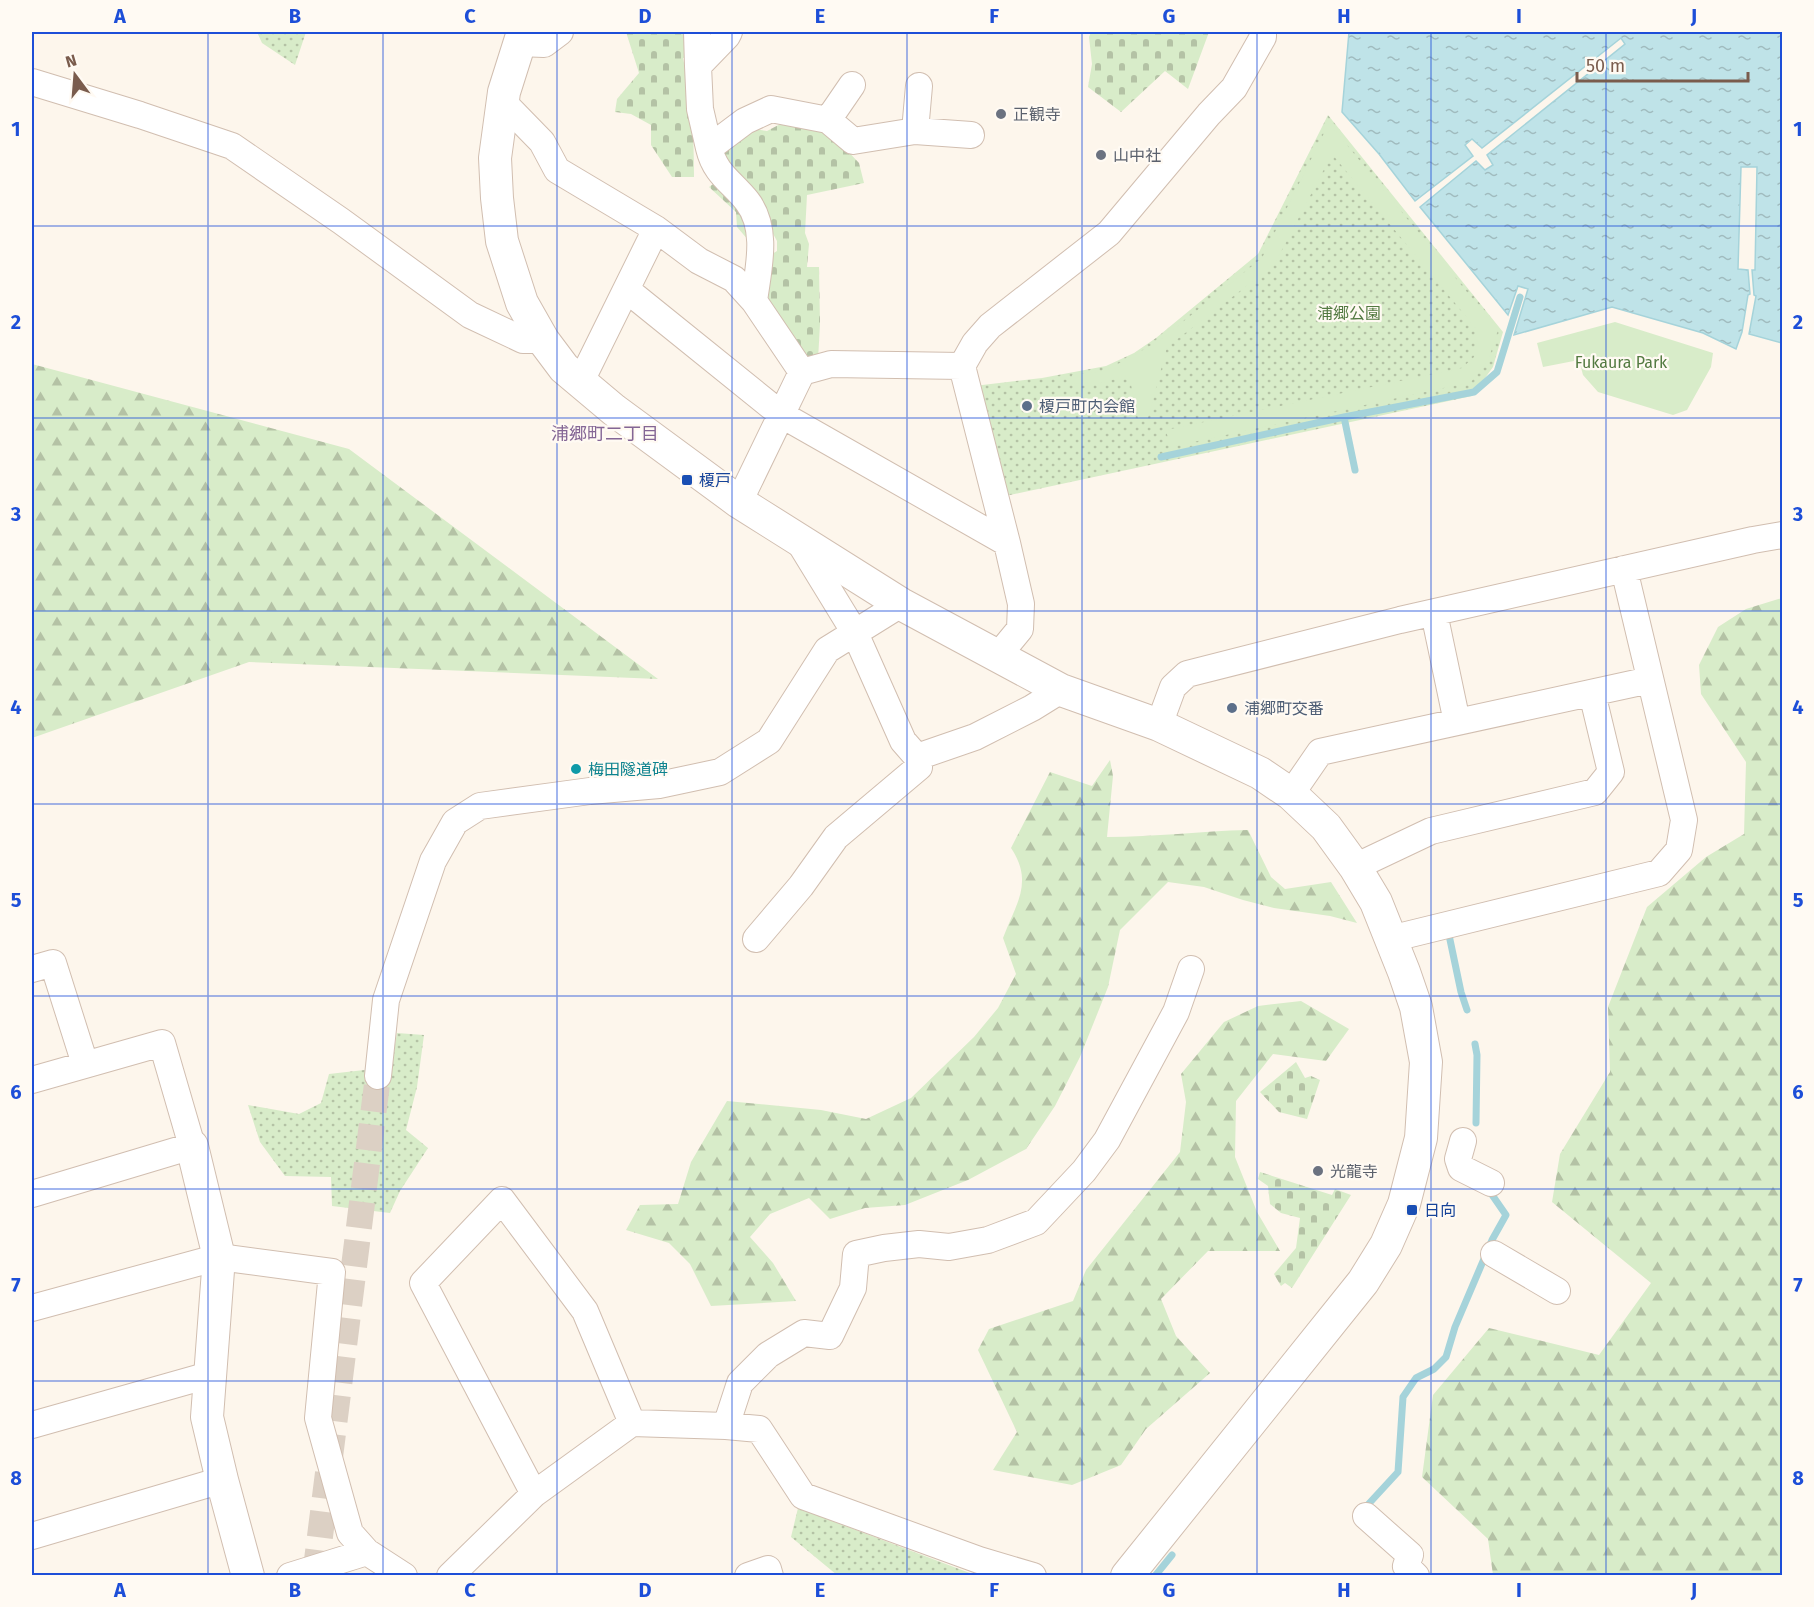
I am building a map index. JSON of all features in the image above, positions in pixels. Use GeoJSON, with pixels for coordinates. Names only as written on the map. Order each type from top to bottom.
{"type":"FeatureCollection","features":[{"type":"Feature","properties":{"kind":"street"},"geometry":{"type":"LineString","coordinates":[[560,32],[544,44],[521,37],[502,102],[495,158],[502,241],[522,303],[543,340],[564,368],[580,383],[740,502],[901,604],[1061,690],[1159,725],[1260,773],[1291,794],[1326,827],[1355,867],[1376,902],[1416,1007],[1426,1062],[1421,1138],[1404,1204],[1386,1245],[1363,1282],[1127,1575]]}},
{"type":"Feature","properties":{"kind":"street"},"geometry":{"type":"LineString","coordinates":[[697,32],[700,109],[711,158],[723,178],[748,202],[759,226],[760,256],[754,301]]}},
{"type":"Feature","properties":{"kind":"street"},"geometry":{"type":"LineString","coordinates":[[698,66],[729,32]]}},
{"type":"Feature","properties":{"kind":"street"},"geometry":{"type":"LineString","coordinates":[[997,657],[1020,629],[1021,604],[1008,543],[962,366],[975,343],[990,326],[1109,233],[1209,114],[1234,88],[1263,37],[1263,32]]}},
{"type":"Feature","properties":{"kind":"street"},"geometry":{"type":"LineString","coordinates":[[32,82],[232,146],[341,221],[470,315],[523,340],[543,340]]}},
{"type":"Feature","properties":{"kind":"street"},"geometry":{"type":"LineString","coordinates":[[828,120],[852,85]]}},
{"type":"Feature","properties":{"kind":"street"},"geometry":{"type":"LineString","coordinates":[[915,131],[919,86]]}},
{"type":"Feature","properties":{"kind":"street"},"geometry":{"type":"LineString","coordinates":[[502,102],[542,142],[557,170],[656,229],[699,261],[734,279],[754,301],[802,372]]}},
{"type":"Feature","properties":{"kind":"street"},"geometry":{"type":"LineString","coordinates":[[709,148],[745,121],[771,109],[828,120],[853,141],[915,131],[971,135]]}},
{"type":"Feature","properties":{"kind":"street"},"geometry":{"type":"LineString","coordinates":[[580,383],[656,229]]}},
{"type":"Feature","properties":{"kind":"street"},"geometry":{"type":"LineString","coordinates":[[627,290],[782,415],[1008,543]]}},
{"type":"Feature","properties":{"kind":"street"},"geometry":{"type":"LineString","coordinates":[[740,502],[802,372],[831,364],[962,366]]}},
{"type":"Feature","properties":{"kind":"street"},"geometry":{"type":"LineString","coordinates":[[1159,725],[1173,687],[1187,674],[1434,613],[1782,535]]}},
{"type":"Feature","properties":{"kind":"street"},"geometry":{"type":"LineString","coordinates":[[756,939],[801,886],[836,837],[919,766],[917,757],[903,741],[855,633],[797,538]]}},
{"type":"Feature","properties":{"kind":"street"},"geometry":{"type":"LineString","coordinates":[[1390,939],[1659,873],[1679,850],[1684,820],[1624,569]]}},
{"type":"Feature","properties":{"kind":"street"},"geometry":{"type":"LineString","coordinates":[[378,1076],[386,1000],[433,861],[455,822],[480,806],[590,790],[659,785],[720,772],[769,741],[827,650],[901,604]]}},
{"type":"Feature","properties":{"kind":"street"},"geometry":{"type":"LineString","coordinates":[[1434,613],[1457,722]]}},
{"type":"Feature","properties":{"kind":"street"},"geometry":{"type":"LineString","coordinates":[[1291,794],[1320,752],[1650,680]]}},
{"type":"Feature","properties":{"kind":"street"},"geometry":{"type":"LineString","coordinates":[[917,757],[975,737],[1032,708],[1061,690]]}},
{"type":"Feature","properties":{"kind":"street"},"geometry":{"type":"LineString","coordinates":[[1355,867],[1431,831],[1595,792],[1611,772],[1592,693]]}},
{"type":"Feature","properties":{"kind":"street"},"geometry":{"type":"LineString","coordinates":[[32,969],[53,963],[85,1064]]}},
{"type":"Feature","properties":{"kind":"street"},"geometry":{"type":"LineString","coordinates":[[726,1426],[740,1383],[768,1355],[804,1333],[830,1336],[853,1288],[856,1254],[919,1244],[949,1247],[988,1240],[1036,1222],[1084,1171],[1107,1140],[1176,1012],[1191,969]]}},
{"type":"Feature","properties":{"kind":"street"},"geometry":{"type":"LineString","coordinates":[[32,1080],[162,1043],[192,1146],[219,1257],[207,1417],[248,1575]]}},
{"type":"Feature","properties":{"kind":"street"},"geometry":{"type":"LineString","coordinates":[[1463,1141],[1458,1159],[1461,1168],[1491,1183]]}},
{"type":"Feature","properties":{"kind":"street"},"geometry":{"type":"LineString","coordinates":[[32,1194],[192,1146]]}},
{"type":"Feature","properties":{"kind":"street"},"geometry":{"type":"LineString","coordinates":[[534,1494],[423,1283],[502,1200],[585,1311],[632,1424]]}},
{"type":"Feature","properties":{"kind":"street"},"geometry":{"type":"LineString","coordinates":[[1494,1254],[1557,1291]]}},
{"type":"Feature","properties":{"kind":"street"},"geometry":{"type":"LineString","coordinates":[[32,1308],[219,1257],[332,1272],[318,1418],[350,1533],[367,1552],[404,1575]]}},
{"type":"Feature","properties":{"kind":"street"},"geometry":{"type":"LineString","coordinates":[[32,1425],[209,1375]]}},
{"type":"Feature","properties":{"kind":"street"},"geometry":{"type":"LineString","coordinates":[[450,1575],[534,1494],[632,1424],[759,1429],[804,1496],[979,1560],[1033,1575]]}},
{"type":"Feature","properties":{"kind":"street"},"geometry":{"type":"LineString","coordinates":[[32,1536],[222,1480]]}},
{"type":"Feature","properties":{"kind":"street"},"geometry":{"type":"LineString","coordinates":[[1366,1516],[1410,1555],[1406,1566],[1416,1575]]}},
{"type":"Feature","properties":{"kind":"street"},"geometry":{"type":"LineString","coordinates":[[290,1575],[367,1552]]}},
{"type":"Feature","properties":{"kind":"street"},"geometry":{"type":"LineString","coordinates":[[748,1575],[768,1569],[770,1575]]}},
{"type":"Feature","properties":{"kind":"green space"},"geometry":{"type":"Polygon","coordinates":[[[257,32],[306,32],[295,65],[262,43],[257,32]]]}},
{"type":"Feature","properties":{"kind":"green space"},"geometry":{"type":"Polygon","coordinates":[[[626,32],[696,32],[694,58],[683,58],[692,117],[694,177],[672,177],[651,145],[651,125],[631,114],[615,112],[617,99],[639,73],[626,32]]]}},
{"type":"Feature","properties":{"kind":"green space"},"geometry":{"type":"Polygon","coordinates":[[[1091,32],[1209,32],[1188,89],[1165,71],[1121,112],[1088,87],[1092,64],[1089,37],[1091,32]]]}},
{"type":"Feature","properties":{"kind":"green space","name":"浦郷公園"},"geometry":{"type":"Polygon","coordinates":[[[1328,115],[1503,332],[1493,367],[1472,396],[1005,496],[974,386],[1042,378],[1106,366],[1134,353],[1156,338],[1258,254],[1328,115]]]}},
{"type":"Feature","properties":{"kind":"green space"},"geometry":{"type":"Polygon","coordinates":[[[790,119],[815,125],[842,145],[859,163],[864,183],[807,195],[805,233],[809,244],[807,267],[819,267],[820,324],[818,360],[805,362],[761,298],[764,259],[777,251],[777,241],[770,228],[749,241],[737,227],[736,212],[709,187],[719,180],[721,153],[754,129],[767,131],[790,119]]]}},
{"type":"Feature","properties":{"kind":"green space"},"geometry":{"type":"Polygon","coordinates":[[[1329,123],[1498,330],[1488,361],[1471,382],[1170,447],[1166,430],[1462,368],[1474,357],[1478,331],[1332,154],[1274,265],[1167,347],[1148,418],[1138,419],[1129,375],[1101,383],[1074,384],[1072,375],[1105,371],[1159,341],[1262,258],[1329,123]]]}},
{"type":"Feature","properties":{"kind":"green space","name":"Fukaura Park"},"geometry":{"type":"Polygon","coordinates":[[[1615,322],[1713,353],[1711,367],[1687,410],[1673,415],[1598,392],[1583,375],[1579,360],[1543,367],[1537,343],[1615,322]]]}},
{"type":"Feature","properties":{"kind":"green space"},"geometry":{"type":"Polygon","coordinates":[[[32,364],[349,449],[658,679],[249,662],[32,738],[32,364]]]}},
{"type":"Feature","properties":{"kind":"green space"},"geometry":{"type":"Polygon","coordinates":[[[1782,598],[1782,1575],[1493,1575],[1488,1539],[1422,1477],[1433,1395],[1489,1328],[1599,1355],[1651,1283],[1552,1202],[1560,1154],[1610,1072],[1608,1007],[1647,907],[1706,857],[1744,834],[1746,762],[1701,694],[1699,665],[1718,627],[1746,609],[1782,598]]]}},
{"type":"Feature","properties":{"kind":"green space"},"geometry":{"type":"Polygon","coordinates":[[[1110,760],[1113,776],[1107,837],[1248,830],[1271,877],[1285,889],[1331,882],[1357,923],[1330,916],[1274,908],[1204,887],[1168,882],[1120,930],[1108,987],[1080,1057],[1055,1106],[1026,1149],[968,1180],[905,1205],[865,1208],[830,1219],[809,1198],[770,1214],[750,1237],[773,1263],[796,1301],[711,1306],[690,1264],[669,1243],[626,1230],[640,1205],[678,1204],[691,1162],[727,1101],[821,1110],[866,1119],[911,1098],[974,1037],[998,1008],[1016,974],[1003,938],[1017,904],[1022,882],[1018,860],[1011,848],[1050,772],[1092,786],[1110,760]]]}},
{"type":"Feature","properties":{"kind":"green space"},"geometry":{"type":"Polygon","coordinates":[[[1301,1001],[1349,1029],[1326,1061],[1273,1054],[1236,1101],[1235,1157],[1257,1212],[1280,1251],[1208,1251],[1161,1299],[1176,1336],[1210,1373],[1146,1429],[1121,1465],[1072,1485],[993,1470],[1017,1432],[978,1350],[989,1329],[1073,1301],[1086,1270],[1180,1152],[1186,1102],[1181,1074],[1224,1022],[1258,1006],[1301,1001]]]}},
{"type":"Feature","properties":{"kind":"green space"},"geometry":{"type":"Polygon","coordinates":[[[397,1033],[424,1035],[417,1087],[406,1130],[428,1148],[400,1191],[390,1213],[332,1206],[331,1177],[285,1176],[260,1142],[248,1105],[299,1114],[321,1103],[329,1074],[373,1069],[390,1073],[397,1033]]]}},
{"type":"Feature","properties":{"kind":"green space"},"geometry":{"type":"Polygon","coordinates":[[[1296,1062],[1305,1078],[1311,1076],[1320,1080],[1307,1119],[1279,1112],[1260,1092],[1296,1062]]]}},
{"type":"Feature","properties":{"kind":"green space"},"geometry":{"type":"Polygon","coordinates":[[[1260,1172],[1332,1195],[1335,1189],[1351,1195],[1292,1288],[1285,1283],[1281,1286],[1274,1274],[1296,1248],[1300,1218],[1281,1213],[1270,1204],[1268,1186],[1258,1179],[1260,1172]]]}},
{"type":"Feature","properties":{"kind":"green space"},"geometry":{"type":"Polygon","coordinates":[[[798,1508],[975,1575],[837,1575],[791,1537],[798,1508]]]}},
{"type":"Feature","properties":{"kind":"water"},"geometry":{"type":"Polygon","coordinates":[[[1349,32],[1782,32],[1782,343],[1749,334],[1756,296],[1754,295],[1752,270],[1755,270],[1757,167],[1741,167],[1738,269],[1748,270],[1750,294],[1736,349],[1703,333],[1612,307],[1514,335],[1528,289],[1518,286],[1508,315],[1420,207],[1476,161],[1485,170],[1493,165],[1487,155],[1625,44],[1621,38],[1482,148],[1472,139],[1465,145],[1473,156],[1415,201],[1379,154],[1342,112],[1349,32]]]}},
{"type":"Feature","properties":{"kind":"waterway"},"geometry":{"type":"LineString","coordinates":[[1161,457],[1344,417],[1474,392],[1497,372],[1520,297]]}},
{"type":"Feature","properties":{"kind":"waterway"},"geometry":{"type":"LineString","coordinates":[[1344,417],[1355,470]]}},
{"type":"Feature","properties":{"kind":"waterway"},"geometry":{"type":"LineString","coordinates":[[1449,935],[1467,1010]]}},
{"type":"Feature","properties":{"kind":"waterway"},"geometry":{"type":"LineString","coordinates":[[1475,1044],[1477,1055],[1476,1123]]}},
{"type":"Feature","properties":{"kind":"waterway"},"geometry":{"type":"LineString","coordinates":[[1363,1510],[1398,1472],[1403,1397],[1416,1378],[1434,1369],[1446,1357],[1455,1327],[1492,1240],[1506,1215],[1488,1189]]}},
{"type":"Feature","properties":{"kind":"waterway"},"geometry":{"type":"LineString","coordinates":[[1155,1576],[1172,1555]]}},
{"type":"Feature","properties":{"kind":"tunnel"},"geometry":{"type":"LineString","coordinates":[[315,1576],[378,1076]]}},
{"type":"Feature","properties":{"kind":"place","name":"正観寺"},"geometry":{"type":"Point","coordinates":[1001,114]}},
{"type":"Feature","properties":{"kind":"place","name":"山中社"},"geometry":{"type":"Point","coordinates":[1101,155]}},
{"type":"Feature","properties":{"kind":"place","name":"榎戸町内会館"},"geometry":{"type":"Point","coordinates":[1027,406]}},
{"type":"Feature","properties":{"kind":"place","name":"榎戸"},"geometry":{"type":"Point","coordinates":[687,480]}},
{"type":"Feature","properties":{"kind":"place","name":"浦郷町交番"},"geometry":{"type":"Point","coordinates":[1232,708]}},
{"type":"Feature","properties":{"kind":"place","name":"梅田隧道碑"},"geometry":{"type":"Point","coordinates":[576,769]}},
{"type":"Feature","properties":{"kind":"place","name":"光龍寺"},"geometry":{"type":"Point","coordinates":[1318,1171]}},
{"type":"Feature","properties":{"kind":"place","name":"日向"},"geometry":{"type":"Point","coordinates":[1412,1210]}},
{"type":"Feature","properties":{"kind":"district","name":"浦郷町二丁目"},"geometry":{"type":"Point","coordinates":[605,434]}}]}
